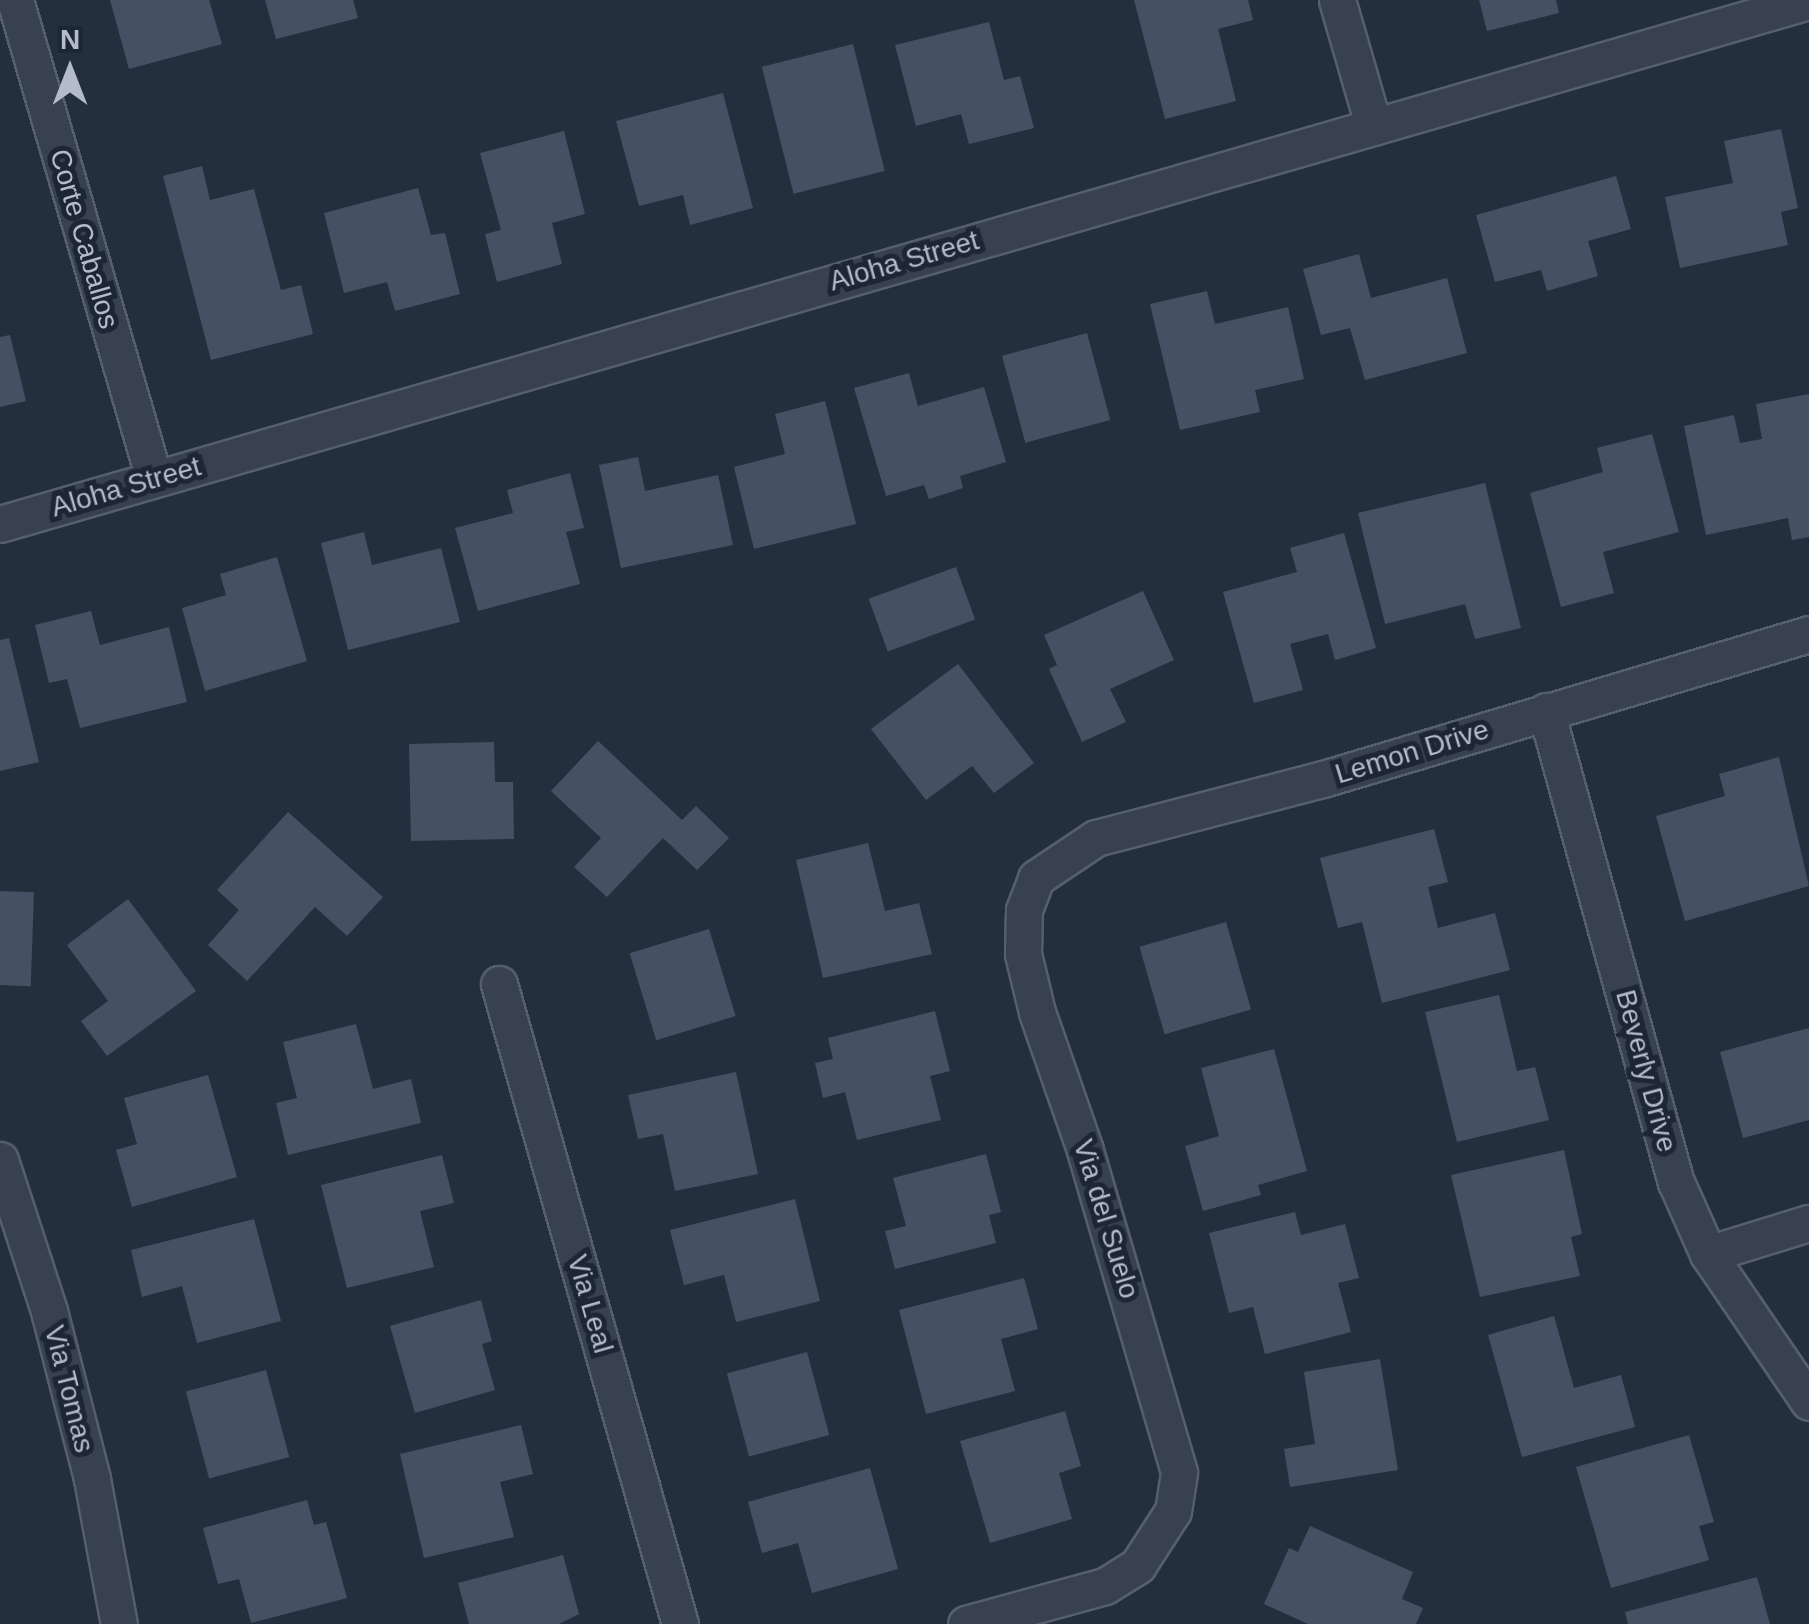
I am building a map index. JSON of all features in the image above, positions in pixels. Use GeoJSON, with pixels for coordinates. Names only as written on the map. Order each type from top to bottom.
{"type":"FeatureCollection","features":[{"type":"Feature","properties":{"kind":"street","name":"Corte Caballos"},"geometry":{"type":"LineString","coordinates":[[15,0],[154,479]]}},
{"type":"Feature","properties":{"kind":"street"},"geometry":{"type":"LineString","coordinates":[[1337,0],[1374,127]]}},
{"type":"Feature","properties":{"kind":"street","name":"Aloha Street"},"geometry":{"type":"LineString","coordinates":[[0,524],[1809,1]]}},
{"type":"Feature","properties":{"kind":"street","name":"Lemon Drive"},"geometry":{"type":"LineString","coordinates":[[1030,891],[1049,864],[1096,838],[1809,634]]}},
{"type":"Feature","properties":{"kind":"street","name":"Beverly Drive"},"geometry":{"type":"LineString","coordinates":[[1546,711],[1676,1182],[1708,1254],[1809,1402]]}},
{"type":"Feature","properties":{"kind":"street","name":"Via del Suelo"},"geometry":{"type":"LineString","coordinates":[[966,1624],[1105,1586],[1156,1546],[1173,1511],[1179,1472],[1173,1434],[1037,1012],[1023,954],[1030,891]]}},
{"type":"Feature","properties":{"kind":"street","name":"Via Leal"},"geometry":{"type":"LineString","coordinates":[[499,984],[680,1624]]}},
{"type":"Feature","properties":{"kind":"street","name":"Via Tomas"},"geometry":{"type":"LineString","coordinates":[[0,1160],[54,1330],[119,1624]]}},
{"type":"Feature","properties":{"kind":"street"},"geometry":{"type":"LineString","coordinates":[[1708,1254],[1809,1224]]}},
{"type":"Feature","properties":{"kind":"building"},"geometry":{"type":"Polygon","coordinates":[[[110,0],[209,0],[222,44],[129,69],[110,0]]]}},
{"type":"Feature","properties":{"kind":"building"},"geometry":{"type":"Polygon","coordinates":[[[265,0],[353,0],[358,18],[276,39],[265,0]]]}},
{"type":"Feature","properties":{"kind":"building"},"geometry":{"type":"Polygon","coordinates":[[[1134,0],[1248,0],[1253,20],[1218,29],[1236,101],[1165,119],[1134,0]]]}},
{"type":"Feature","properties":{"kind":"building"},"geometry":{"type":"Polygon","coordinates":[[[1479,0],[1556,0],[1559,13],[1487,31],[1479,0]]]}},
{"type":"Feature","properties":{"kind":"building"},"geometry":{"type":"Polygon","coordinates":[[[989,22],[1004,80],[1020,76],[1034,128],[969,144],[961,114],[916,126],[895,45],[989,22]]]}},
{"type":"Feature","properties":{"kind":"building"},"geometry":{"type":"Polygon","coordinates":[[[853,44],[885,171],[793,194],[762,67],[853,44]]]}},
{"type":"Feature","properties":{"kind":"building"},"geometry":{"type":"Polygon","coordinates":[[[723,93],[753,208],[690,225],[683,195],[639,206],[616,121],[723,93]]]}},
{"type":"Feature","properties":{"kind":"building"},"geometry":{"type":"Polygon","coordinates":[[[1781,129],[1798,208],[1781,212],[1788,245],[1680,268],[1665,197],[1733,183],[1724,141],[1781,129]]]}},
{"type":"Feature","properties":{"kind":"building"},"geometry":{"type":"Polygon","coordinates":[[[564,131],[585,214],[552,223],[562,264],[497,282],[485,234],[501,230],[480,153],[564,131]]]}},
{"type":"Feature","properties":{"kind":"building"},"geometry":{"type":"Polygon","coordinates":[[[202,166],[210,200],[254,189],[281,290],[301,285],[313,334],[211,360],[163,176],[202,166]]]}},
{"type":"Feature","properties":{"kind":"building"},"geometry":{"type":"Polygon","coordinates":[[[1616,176],[1631,229],[1588,241],[1598,276],[1547,291],[1541,270],[1495,282],[1476,215],[1616,176]]]}},
{"type":"Feature","properties":{"kind":"building"},"geometry":{"type":"Polygon","coordinates":[[[418,188],[431,235],[445,233],[460,294],[395,311],[387,282],[344,293],[324,213],[418,188]]]}},
{"type":"Feature","properties":{"kind":"building"},"geometry":{"type":"Polygon","coordinates":[[[1359,254],[1371,298],[1447,278],[1467,353],[1365,380],[1350,328],[1321,335],[1303,269],[1359,254]]]}},
{"type":"Feature","properties":{"kind":"building"},"geometry":{"type":"Polygon","coordinates":[[[1207,291],[1215,324],[1288,307],[1304,379],[1255,390],[1260,412],[1180,430],[1150,304],[1207,291]]]}},
{"type":"Feature","properties":{"kind":"building"},"geometry":{"type":"Polygon","coordinates":[[[1087,333],[1110,420],[1025,443],[1002,356],[1087,333]]]}},
{"type":"Feature","properties":{"kind":"building"},"geometry":{"type":"Polygon","coordinates":[[[10,335],[26,401],[0,407],[0,337],[10,335]]]}},
{"type":"Feature","properties":{"kind":"building"},"geometry":{"type":"Polygon","coordinates":[[[909,373],[918,406],[984,387],[1006,462],[960,476],[963,488],[929,499],[924,485],[886,496],[854,388],[909,373]]]}},
{"type":"Feature","properties":{"kind":"building"},"geometry":{"type":"Polygon","coordinates":[[[1809,394],[1809,537],[1792,540],[1788,518],[1706,535],[1684,426],[1734,415],[1740,443],[1762,439],[1756,404],[1809,394]]]}},
{"type":"Feature","properties":{"kind":"building"},"geometry":{"type":"Polygon","coordinates":[[[825,401],[856,524],[754,549],[734,467],[785,454],[775,414],[825,401]]]}},
{"type":"Feature","properties":{"kind":"building"},"geometry":{"type":"Polygon","coordinates":[[[1652,434],[1679,532],[1603,552],[1614,593],[1561,607],[1530,493],[1603,472],[1597,448],[1652,434]]]}},
{"type":"Feature","properties":{"kind":"building"},"geometry":{"type":"Polygon","coordinates":[[[638,457],[645,491],[718,475],[733,545],[621,568],[599,465],[638,457]]]}},
{"type":"Feature","properties":{"kind":"building"},"geometry":{"type":"Polygon","coordinates":[[[570,473],[584,528],[566,532],[580,584],[478,611],[455,528],[513,513],[507,490],[570,473]]]}},
{"type":"Feature","properties":{"kind":"building"},"geometry":{"type":"Polygon","coordinates":[[[1485,483],[1521,628],[1475,639],[1465,604],[1385,624],[1358,513],[1485,483]]]}},
{"type":"Feature","properties":{"kind":"building"},"geometry":{"type":"Polygon","coordinates":[[[364,532],[372,565],[441,548],[460,622],[348,650],[321,543],[364,532]]]}},
{"type":"Feature","properties":{"kind":"building"},"geometry":{"type":"Polygon","coordinates":[[[1344,533],[1376,648],[1335,660],[1328,634],[1290,644],[1303,690],[1254,703],[1223,592],[1297,572],[1290,548],[1344,533]]]}},
{"type":"Feature","properties":{"kind":"building"},"geometry":{"type":"Polygon","coordinates":[[[277,557],[307,661],[205,691],[182,608],[226,595],[220,574],[277,557]]]}},
{"type":"Feature","properties":{"kind":"building"},"geometry":{"type":"Polygon","coordinates":[[[956,567],[975,620],[888,651],[869,599],[956,567]]]}},
{"type":"Feature","properties":{"kind":"building"},"geometry":{"type":"Polygon","coordinates":[[[1143,591],[1174,660],[1110,689],[1126,722],[1082,742],[1049,669],[1057,665],[1044,635],[1143,591]]]}},
{"type":"Feature","properties":{"kind":"building"},"geometry":{"type":"Polygon","coordinates":[[[91,611],[100,645],[169,627],[187,702],[80,728],[67,679],[49,683],[35,625],[91,611]]]}},
{"type":"Feature","properties":{"kind":"building"},"geometry":{"type":"Polygon","coordinates":[[[9,638],[39,762],[0,771],[0,640],[9,638]]]}},
{"type":"Feature","properties":{"kind":"building"},"geometry":{"type":"Polygon","coordinates":[[[958,664],[1034,763],[994,793],[972,766],[926,800],[871,729],[958,664]]]}},
{"type":"Feature","properties":{"kind":"building"},"geometry":{"type":"Polygon","coordinates":[[[598,741],[682,820],[696,806],[729,838],[697,870],[663,838],[607,897],[574,867],[601,838],[551,791],[598,741]]]}},
{"type":"Feature","properties":{"kind":"building"},"geometry":{"type":"Polygon","coordinates":[[[494,742],[495,782],[513,782],[514,839],[411,841],[409,744],[494,742]]]}},
{"type":"Feature","properties":{"kind":"building"},"geometry":{"type":"Polygon","coordinates":[[[1779,757],[1809,886],[1685,921],[1656,816],[1725,796],[1719,774],[1779,757]]]}},
{"type":"Feature","properties":{"kind":"building"},"geometry":{"type":"Polygon","coordinates":[[[288,812],[383,897],[347,936],[315,907],[247,981],[208,945],[239,910],[217,890],[288,812]]]}},
{"type":"Feature","properties":{"kind":"building"},"geometry":{"type":"Polygon","coordinates":[[[1434,829],[1448,882],[1428,887],[1438,928],[1495,913],[1510,970],[1382,1003],[1362,922],[1338,928],[1320,858],[1434,829]]]}},
{"type":"Feature","properties":{"kind":"building"},"geometry":{"type":"Polygon","coordinates":[[[868,843],[885,911],[919,903],[932,954],[823,978],[796,860],[868,843]]]}},
{"type":"Feature","properties":{"kind":"building"},"geometry":{"type":"Polygon","coordinates":[[[0,891],[34,892],[31,986],[0,985],[0,891]]]}},
{"type":"Feature","properties":{"kind":"building"},"geometry":{"type":"Polygon","coordinates":[[[128,899],[196,991],[107,1056],[81,1021],[108,1001],[67,945],[128,899]]]}},
{"type":"Feature","properties":{"kind":"building"},"geometry":{"type":"Polygon","coordinates":[[[1226,922],[1251,1009],[1165,1034],[1139,947],[1226,922]]]}},
{"type":"Feature","properties":{"kind":"building"},"geometry":{"type":"Polygon","coordinates":[[[709,929],[736,1016],[656,1040],[630,953],[709,929]]]}},
{"type":"Feature","properties":{"kind":"building"},"geometry":{"type":"Polygon","coordinates":[[[1499,995],[1517,1071],[1535,1067],[1549,1120],[1457,1142],[1425,1012],[1499,995]]]}},
{"type":"Feature","properties":{"kind":"building"},"geometry":{"type":"Polygon","coordinates":[[[935,1011],[950,1071],[930,1076],[941,1120],[857,1140],[845,1092],[823,1098],[815,1063],[833,1059],[828,1038],[935,1011]]]}},
{"type":"Feature","properties":{"kind":"building"},"geometry":{"type":"Polygon","coordinates":[[[356,1024],[373,1089],[411,1079],[421,1123],[288,1155],[276,1103],[297,1098],[283,1042],[356,1024]]]}},
{"type":"Feature","properties":{"kind":"building"},"geometry":{"type":"Polygon","coordinates":[[[1809,1028],[1809,1120],[1743,1138],[1720,1052],[1809,1028]]]}},
{"type":"Feature","properties":{"kind":"building"},"geometry":{"type":"Polygon","coordinates":[[[1274,1049],[1307,1171],[1258,1185],[1261,1195],[1203,1211],[1185,1146],[1219,1136],[1201,1068],[1274,1049]]]}},
{"type":"Feature","properties":{"kind":"building"},"geometry":{"type":"Polygon","coordinates":[[[736,1072],[758,1174],[675,1191],[663,1134],[638,1139],[628,1095],[736,1072]]]}},
{"type":"Feature","properties":{"kind":"building"},"geometry":{"type":"Polygon","coordinates":[[[208,1075],[237,1177],[132,1207],[116,1150],[137,1144],[124,1098],[208,1075]]]}},
{"type":"Feature","properties":{"kind":"building"},"geometry":{"type":"Polygon","coordinates":[[[1564,1150],[1582,1234],[1571,1237],[1580,1276],[1480,1297],[1451,1175],[1564,1150]]]}},
{"type":"Feature","properties":{"kind":"building"},"geometry":{"type":"Polygon","coordinates":[[[986,1154],[1001,1212],[989,1215],[996,1243],[895,1269],[885,1231],[906,1226],[893,1178],[986,1154]]]}},
{"type":"Feature","properties":{"kind":"building"},"geometry":{"type":"Polygon","coordinates":[[[442,1155],[454,1203],[420,1211],[434,1267],[347,1288],[321,1185],[442,1155]]]}},
{"type":"Feature","properties":{"kind":"building"},"geometry":{"type":"Polygon","coordinates":[[[795,1199],[820,1301],[736,1322],[724,1275],[684,1285],[670,1230],[795,1199]]]}},
{"type":"Feature","properties":{"kind":"building"},"geometry":{"type":"Polygon","coordinates":[[[1295,1212],[1301,1235],[1345,1224],[1359,1278],[1338,1283],[1351,1332],[1265,1354],[1253,1307],[1229,1313],[1209,1233],[1295,1212]]]}},
{"type":"Feature","properties":{"kind":"building"},"geometry":{"type":"Polygon","coordinates":[[[254,1219],[281,1321],[197,1343],[182,1286],[142,1297],[131,1250],[254,1219]]]}},
{"type":"Feature","properties":{"kind":"building"},"geometry":{"type":"Polygon","coordinates":[[[1024,1278],[1038,1329],[1001,1339],[1015,1391],[926,1414],[899,1310],[1024,1278]]]}},
{"type":"Feature","properties":{"kind":"building"},"geometry":{"type":"Polygon","coordinates":[[[481,1300],[492,1341],[482,1344],[495,1390],[415,1413],[390,1326],[481,1300]]]}},
{"type":"Feature","properties":{"kind":"building"},"geometry":{"type":"Polygon","coordinates":[[[1554,1316],[1574,1388],[1621,1375],[1635,1427],[1522,1457],[1488,1335],[1554,1316]]]}},
{"type":"Feature","properties":{"kind":"building"},"geometry":{"type":"Polygon","coordinates":[[[807,1352],[829,1435],[749,1457],[727,1373],[807,1352]]]}},
{"type":"Feature","properties":{"kind":"building"},"geometry":{"type":"Polygon","coordinates":[[[1380,1359],[1398,1470],[1290,1487],[1284,1449],[1315,1444],[1304,1372],[1380,1359]]]}},
{"type":"Feature","properties":{"kind":"building"},"geometry":{"type":"Polygon","coordinates":[[[266,1370],[289,1457],[209,1478],[186,1391],[266,1370]]]}},
{"type":"Feature","properties":{"kind":"building"},"geometry":{"type":"Polygon","coordinates":[[[1065,1411],[1081,1466],[1059,1473],[1072,1519],[990,1543],[960,1441],[1065,1411]]]}},
{"type":"Feature","properties":{"kind":"building"},"geometry":{"type":"Polygon","coordinates":[[[521,1425],[533,1474],[500,1482],[514,1537],[424,1558],[400,1454],[521,1425]]]}},
{"type":"Feature","properties":{"kind":"building"},"geometry":{"type":"Polygon","coordinates":[[[1689,1435],[1714,1522],[1699,1526],[1709,1560],[1611,1588],[1576,1467],[1689,1435]]]}},
{"type":"Feature","properties":{"kind":"building"},"geometry":{"type":"Polygon","coordinates":[[[870,1468],[898,1569],[812,1593],[798,1543],[762,1553],[748,1502],[870,1468]]]}},
{"type":"Feature","properties":{"kind":"building"},"geometry":{"type":"Polygon","coordinates":[[[307,1500],[314,1525],[326,1522],[347,1598],[251,1623],[239,1579],[218,1584],[203,1528],[307,1500]]]}},
{"type":"Feature","properties":{"kind":"building"},"geometry":{"type":"Polygon","coordinates":[[[1310,1526],[1413,1572],[1402,1599],[1423,1608],[1416,1624],[1308,1624],[1264,1604],[1289,1548],[1298,1552],[1310,1526]]]}},
{"type":"Feature","properties":{"kind":"building"},"geometry":{"type":"Polygon","coordinates":[[[563,1555],[579,1614],[559,1624],[469,1624],[458,1583],[563,1555]]]}},
{"type":"Feature","properties":{"kind":"building"},"geometry":{"type":"Polygon","coordinates":[[[1757,1577],[1770,1624],[1628,1624],[1625,1612],[1757,1577]]]}}]}
